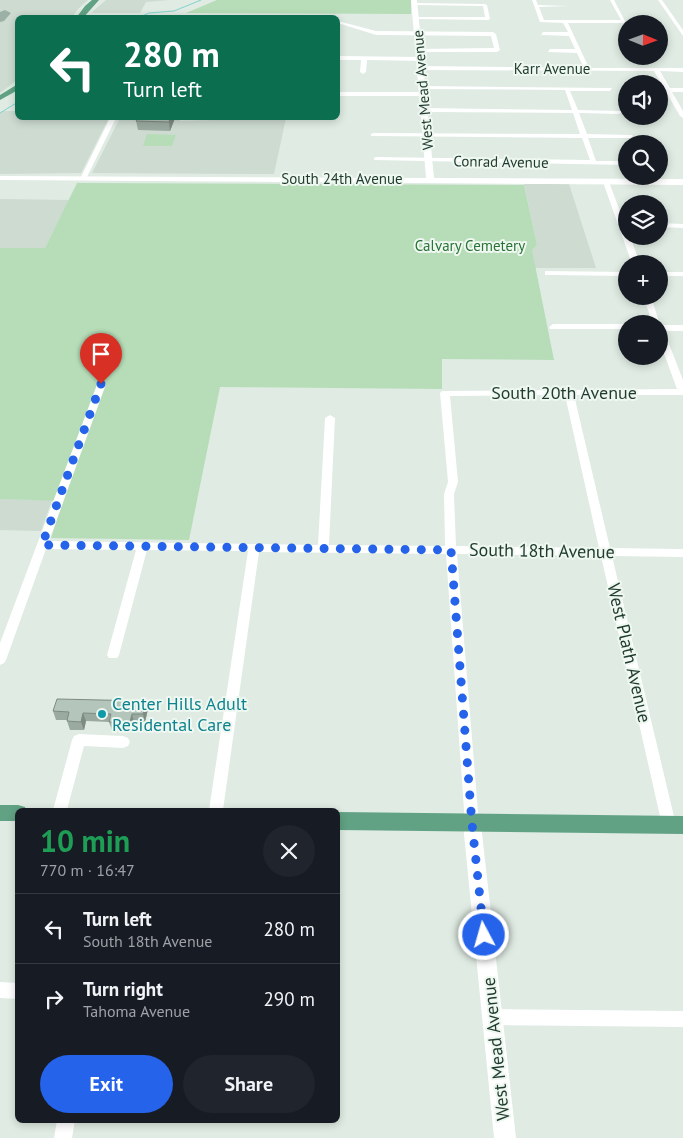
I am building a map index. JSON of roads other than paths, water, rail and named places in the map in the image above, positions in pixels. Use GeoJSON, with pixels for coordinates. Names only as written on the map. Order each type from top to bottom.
{"type":"FeatureCollection","features":[{"type":"Feature","properties":{"kind":"main road"},"geometry":{"type":"LineString","coordinates":[[81,15],[96,0]]}},
{"type":"Feature","properties":{"kind":"main road"},"geometry":{"type":"LineString","coordinates":[[0,98],[15,88]]}},
{"type":"Feature","properties":{"kind":"main road"},"geometry":{"type":"LineString","coordinates":[[0,813],[15,813]]}},
{"type":"Feature","properties":{"kind":"main road"},"geometry":{"type":"LineString","coordinates":[[340,821],[676,825]]}},
{"type":"Feature","properties":{"kind":"street"},"geometry":{"type":"LineString","coordinates":[[567,6],[535,3],[542,21],[624,22],[612,0]]}},
{"type":"Feature","properties":{"kind":"street"},"geometry":{"type":"LineString","coordinates":[[660,0],[683,34]]}},
{"type":"Feature","properties":{"kind":"street"},"geometry":{"type":"LineString","coordinates":[[415,2],[485,4],[488,19],[416,18]]}},
{"type":"Feature","properties":{"kind":"street","name":"West Mead Avenue"},"geometry":{"type":"LineString","coordinates":[[415,2],[430,180]]}},
{"type":"Feature","properties":{"kind":"street"},"geometry":{"type":"LineString","coordinates":[[565,21],[587,69]]}},
{"type":"Feature","properties":{"kind":"street"},"geometry":{"type":"LineString","coordinates":[[340,23],[376,33],[493,34],[497,50],[419,50]]}},
{"type":"Feature","properties":{"kind":"street"},"geometry":{"type":"LineString","coordinates":[[368,30],[374,27]]}},
{"type":"Feature","properties":{"kind":"street"},"geometry":{"type":"LineString","coordinates":[[543,34],[570,34]]}},
{"type":"Feature","properties":{"kind":"street"},"geometry":{"type":"LineString","coordinates":[[550,51],[578,51]]}},
{"type":"Feature","properties":{"kind":"street"},"geometry":{"type":"LineString","coordinates":[[340,58],[420,58]]}},
{"type":"Feature","properties":{"kind":"street"},"geometry":{"type":"LineString","coordinates":[[363,72],[364,58]]}},
{"type":"Feature","properties":{"kind":"street","name":"Karr Avenue"},"geometry":{"type":"LineString","coordinates":[[421,68],[683,70]]}},
{"type":"Feature","properties":{"kind":"street"},"geometry":{"type":"LineString","coordinates":[[656,70],[659,75]]}},
{"type":"Feature","properties":{"kind":"street"},"geometry":{"type":"LineString","coordinates":[[566,89],[594,163]]}},
{"type":"Feature","properties":{"kind":"street"},"geometry":{"type":"LineString","coordinates":[[340,94],[423,91],[610,90]]}},
{"type":"Feature","properties":{"kind":"street"},"geometry":{"type":"LineString","coordinates":[[668,90],[683,90]]}},
{"type":"Feature","properties":{"kind":"street"},"geometry":{"type":"LineString","coordinates":[[668,90],[682,114]]}},
{"type":"Feature","properties":{"kind":"street"},"geometry":{"type":"LineString","coordinates":[[356,93],[356,103]]}},
{"type":"Feature","properties":{"kind":"street"},"geometry":{"type":"LineString","coordinates":[[425,110],[618,112]]}},
{"type":"Feature","properties":{"kind":"street"},"geometry":{"type":"LineString","coordinates":[[84,177],[112,120]]}},
{"type":"Feature","properties":{"kind":"street"},"geometry":{"type":"LineString","coordinates":[[373,135],[618,136]]}},
{"type":"Feature","properties":{"kind":"street","name":"Conrad Avenue"},"geometry":{"type":"LineString","coordinates":[[376,160],[618,163]]}},
{"type":"Feature","properties":{"kind":"street","name":"South 24th Avenue"},"geometry":{"type":"LineString","coordinates":[[0,178],[683,182]]}},
{"type":"Feature","properties":{"kind":"street"},"geometry":{"type":"LineString","coordinates":[[606,182],[618,211]]}},
{"type":"Feature","properties":{"kind":"street"},"geometry":{"type":"LineString","coordinates":[[668,225],[683,226]]}},
{"type":"Feature","properties":{"kind":"street"},"geometry":{"type":"LineString","coordinates":[[548,273],[618,274]]}},
{"type":"Feature","properties":{"kind":"street"},"geometry":{"type":"LineString","coordinates":[[668,274],[683,274]]}},
{"type":"Feature","properties":{"kind":"street"},"geometry":{"type":"LineString","coordinates":[[553,327],[618,327]]}},
{"type":"Feature","properties":{"kind":"street"},"geometry":{"type":"LineString","coordinates":[[668,328],[683,328]]}},
{"type":"Feature","properties":{"kind":"street"},"geometry":{"type":"LineString","coordinates":[[668,352],[683,392]]}},
{"type":"Feature","properties":{"kind":"street"},"geometry":{"type":"LineString","coordinates":[[0,660],[101,384]]}},
{"type":"Feature","properties":{"kind":"street","name":"South 20th Avenue"},"geometry":{"type":"LineString","coordinates":[[445,393],[569,394],[683,392]]}},
{"type":"Feature","properties":{"kind":"street","name":"West Mead Avenue"},"geometry":{"type":"LineString","coordinates":[[445,393],[454,482],[449,494],[451,550],[472,824],[494,1017],[505,1138]]}},
{"type":"Feature","properties":{"kind":"street","name":"West Plath Avenue"},"geometry":{"type":"LineString","coordinates":[[569,394],[605,552],[676,825]]}},
{"type":"Feature","properties":{"kind":"street"},"geometry":{"type":"LineString","coordinates":[[323,549],[330,418]]}},
{"type":"Feature","properties":{"kind":"street","name":"South 18th Avenue"},"geometry":{"type":"LineString","coordinates":[[42,545],[683,553]]}},
{"type":"Feature","properties":{"kind":"street"},"geometry":{"type":"LineString","coordinates":[[113,655],[142,547]]}},
{"type":"Feature","properties":{"kind":"street"},"geometry":{"type":"LineString","coordinates":[[216,808],[254,548]]}},
{"type":"Feature","properties":{"kind":"street"},"geometry":{"type":"LineString","coordinates":[[61,808],[79,740],[123,742]]}},
{"type":"Feature","properties":{"kind":"street"},"geometry":{"type":"LineString","coordinates":[[0,990],[15,991]]}},
{"type":"Feature","properties":{"kind":"street"},"geometry":{"type":"LineString","coordinates":[[494,1017],[683,1019]]}},
{"type":"Feature","properties":{"kind":"street"},"geometry":{"type":"LineString","coordinates":[[63,1138],[66,1123]]}},
{"type":"Feature","properties":{"kind":"waterway"},"geometry":{"type":"LineString","coordinates":[[145,15],[174,11],[201,0]]}},
{"type":"Feature","properties":{"kind":"waterway"},"geometry":{"type":"LineString","coordinates":[[0,113],[15,104]]}},
{"type":"Feature","properties":{"kind":"place","name":"Center Hills Adult Residental Care"},"geometry":{"type":"Point","coordinates":[102,714]}},
{"type":"Feature","properties":{"kind":"park label","name":"Calvary Cemetery"},"geometry":{"type":"Point","coordinates":[470,246]}}]}
